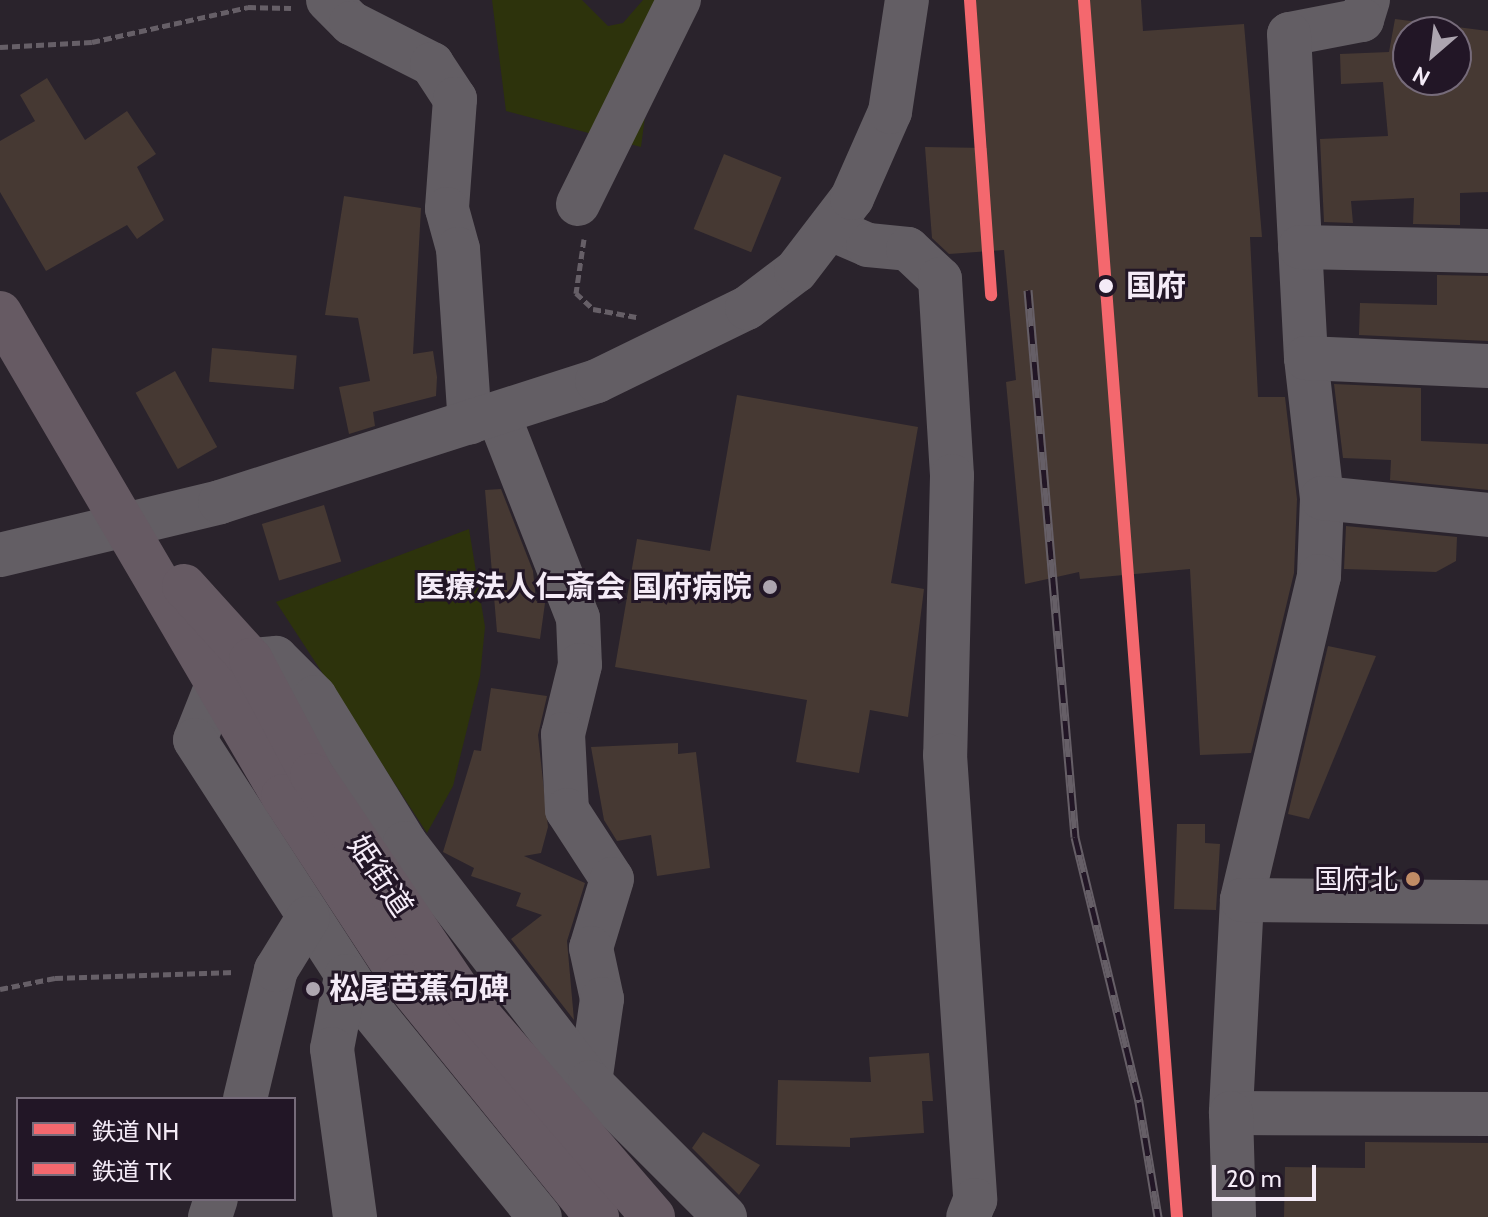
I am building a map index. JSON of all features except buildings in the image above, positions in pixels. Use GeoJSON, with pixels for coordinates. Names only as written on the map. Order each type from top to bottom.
{"type":"FeatureCollection","features":[{"type":"Feature","properties":{"kind":"main road","name":"姫街道"},"geometry":{"type":"LineString","coordinates":[[0,313],[127,522],[234,671],[401,976],[597,1217]]}},
{"type":"Feature","properties":{"kind":"main road","name":"姫街道"},"geometry":{"type":"LineString","coordinates":[[298,786],[459,992],[653,1217]]}},
{"type":"Feature","properties":{"kind":"street"},"geometry":{"type":"LineString","coordinates":[[582,217],[679,0]]}},
{"type":"Feature","properties":{"kind":"street"},"geometry":{"type":"LineString","coordinates":[[0,555],[220,502],[484,418],[690,341],[796,271],[831,229],[890,112],[906,0]]}},
{"type":"Feature","properties":{"kind":"street"},"geometry":{"type":"LineString","coordinates":[[1234,1217],[1231,1113],[1242,900],[1319,576],[1322,498],[1306,358],[1289,34],[1362,20],[1368,0]]}},
{"type":"Feature","properties":{"kind":"street"},"geometry":{"type":"LineString","coordinates":[[329,5],[432,64],[455,99],[447,209],[458,249],[484,418],[578,618],[580,665],[563,734],[567,810],[612,879],[591,948],[602,999],[590,1082]]}},
{"type":"Feature","properties":{"kind":"street"},"geometry":{"type":"LineString","coordinates":[[831,229],[868,245],[908,249],[940,279],[952,476],[945,755],[975,1200],[968,1217]]}},
{"type":"Feature","properties":{"kind":"street"},"geometry":{"type":"LineString","coordinates":[[1300,247],[1488,251]]}},
{"type":"Feature","properties":{"kind":"street"},"geometry":{"type":"LineString","coordinates":[[1306,358],[1488,366]]}},
{"type":"Feature","properties":{"kind":"street"},"geometry":{"type":"LineString","coordinates":[[1322,498],[1488,515]]}},
{"type":"Feature","properties":{"kind":"street"},"geometry":{"type":"LineString","coordinates":[[540,1217],[346,976],[195,740],[234,671],[276,658],[315,697],[405,843],[590,1082],[725,1217]]}},
{"type":"Feature","properties":{"kind":"street"},"geometry":{"type":"LineString","coordinates":[[1242,900],[1488,902]]}},
{"type":"Feature","properties":{"kind":"street"},"geometry":{"type":"LineString","coordinates":[[245,1097],[276,970],[308,918]]}},
{"type":"Feature","properties":{"kind":"street"},"geometry":{"type":"LineString","coordinates":[[346,976],[332,1049],[355,1217]]}},
{"type":"Feature","properties":{"kind":"street"},"geometry":{"type":"LineString","coordinates":[[1231,1113],[1488,1114]]}},
{"type":"Feature","properties":{"kind":"path"},"geometry":{"type":"LineString","coordinates":[[0,47],[92,42],[248,7],[329,5]]}},
{"type":"Feature","properties":{"kind":"path"},"geometry":{"type":"LineString","coordinates":[[582,217],[575,282],[582,301],[650,320],[690,341]]}},
{"type":"Feature","properties":{"kind":"path"},"geometry":{"type":"LineString","coordinates":[[0,989],[55,978],[276,970]]}},
{"type":"Feature","properties":{"kind":"green space"},"geometry":{"type":"Polygon","coordinates":[[[492,0],[582,0],[608,26],[623,23],[643,0],[690,0],[648,94],[641,147],[506,111],[492,0]]]}},
{"type":"Feature","properties":{"kind":"green space"},"geometry":{"type":"Polygon","coordinates":[[[469,529],[485,627],[480,676],[453,786],[427,833],[276,602],[469,529]]]}},
{"type":"Feature","properties":{"kind":"railway"},"geometry":{"type":"LineString","coordinates":[[1028,290],[1075,837],[1139,1102],[1158,1217]]}},
{"type":"Feature","properties":{"kind":"rail line","name":"TK"},"geometry":{"type":"LineString","coordinates":[[970,0],[991,295]]}},
{"type":"Feature","properties":{"kind":"rail line","name":"NH"},"geometry":{"type":"LineString","coordinates":[[1084,0],[1177,1217]]}},
{"type":"Feature","properties":{"kind":"place","name":"国府"},"geometry":{"type":"Point","coordinates":[1106,286]}},
{"type":"Feature","properties":{"kind":"place","name":"医療法人仁斎会 国府病院"},"geometry":{"type":"Point","coordinates":[770,587]}},
{"type":"Feature","properties":{"kind":"place","name":"国府北"},"geometry":{"type":"Point","coordinates":[1413,879]}},
{"type":"Feature","properties":{"kind":"place","name":"松尾芭蕉句碑"},"geometry":{"type":"Point","coordinates":[313,989]}}]}
